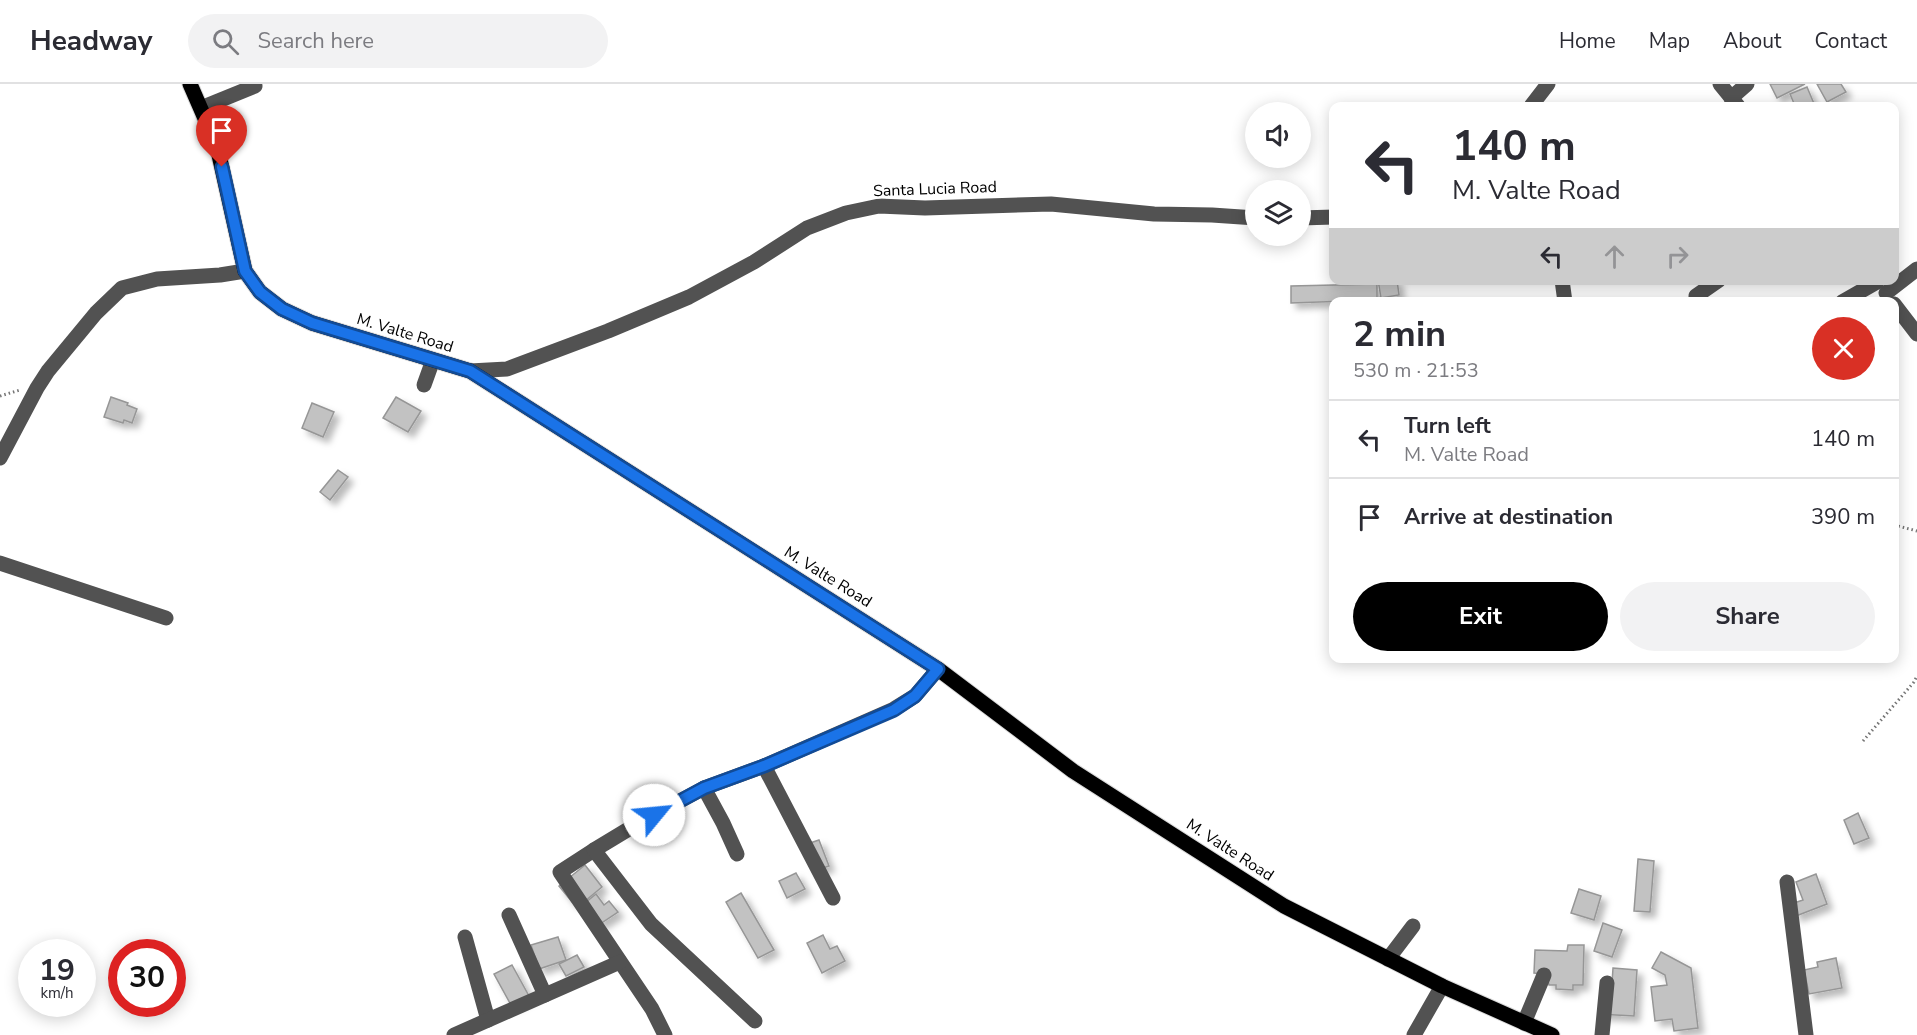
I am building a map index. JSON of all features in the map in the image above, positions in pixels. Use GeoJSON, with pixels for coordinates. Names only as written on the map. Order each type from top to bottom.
{"type":"FeatureCollection","features":[{"type":"Feature","properties":{"kind":"main road","name":"M. Valte Road"},"geometry":{"type":"LineString","coordinates":[[190,84],[217,146],[245,271],[260,292],[282,309],[312,323],[470,371],[938,669],[1073,771],[1284,906],[1442,986],[1552,1035]]}},
{"type":"Feature","properties":{"kind":"street"},"geometry":{"type":"LineString","coordinates":[[1534,102],[1548,84]]}},
{"type":"Feature","properties":{"kind":"street"},"geometry":{"type":"LineString","coordinates":[[1720,84],[1734,102],[1747,84]]}},
{"type":"Feature","properties":{"kind":"street"},"geometry":{"type":"LineString","coordinates":[[201,108],[255,86]]}},
{"type":"Feature","properties":{"kind":"street","name":"Santa Lucia Road"},"geometry":{"type":"LineString","coordinates":[[470,371],[507,369],[608,331],[689,297],[754,262],[807,228],[846,213],[879,206],[925,208],[1051,204],[1154,214],[1245,217]]}},
{"type":"Feature","properties":{"kind":"street"},"geometry":{"type":"LineString","coordinates":[[1311,218],[1329,217]]}},
{"type":"Feature","properties":{"kind":"street"},"geometry":{"type":"LineString","coordinates":[[1899,282],[1917,269]]}},
{"type":"Feature","properties":{"kind":"street"},"geometry":{"type":"LineString","coordinates":[[0,458],[48,371],[96,313],[122,288],[157,279],[245,271]]}},
{"type":"Feature","properties":{"kind":"street"},"geometry":{"type":"LineString","coordinates":[[1696,297],[1712,285]]}},
{"type":"Feature","properties":{"kind":"street"},"geometry":{"type":"LineString","coordinates":[[1864,297],[1885,292]]}},
{"type":"Feature","properties":{"kind":"street"},"geometry":{"type":"LineString","coordinates":[[1899,310],[1917,334]]}},
{"type":"Feature","properties":{"kind":"street"},"geometry":{"type":"LineString","coordinates":[[424,385],[434,360]]}},
{"type":"Feature","properties":{"kind":"street"},"geometry":{"type":"LineString","coordinates":[[0,564],[166,618]]}},
{"type":"Feature","properties":{"kind":"street"},"geometry":{"type":"LineString","coordinates":[[665,1035],[652,1009],[560,872],[594,850],[704,788],[764,766],[894,710],[915,696],[938,669]]}},
{"type":"Feature","properties":{"kind":"street"},"geometry":{"type":"LineString","coordinates":[[764,766],[833,898]]}},
{"type":"Feature","properties":{"kind":"street"},"geometry":{"type":"LineString","coordinates":[[704,788],[737,854]]}},
{"type":"Feature","properties":{"kind":"street"},"geometry":{"type":"LineString","coordinates":[[594,850],[651,924],[754,1021]]}},
{"type":"Feature","properties":{"kind":"street"},"geometry":{"type":"LineString","coordinates":[[1787,882],[1806,1035]]}},
{"type":"Feature","properties":{"kind":"street"},"geometry":{"type":"LineString","coordinates":[[509,915],[545,995]]}},
{"type":"Feature","properties":{"kind":"street"},"geometry":{"type":"LineString","coordinates":[[1388,959],[1413,926]]}},
{"type":"Feature","properties":{"kind":"street"},"geometry":{"type":"LineString","coordinates":[[465,937],[488,1020]]}},
{"type":"Feature","properties":{"kind":"street"},"geometry":{"type":"LineString","coordinates":[[454,1035],[620,962]]}},
{"type":"Feature","properties":{"kind":"street"},"geometry":{"type":"LineString","coordinates":[[1524,1023],[1544,975]]}},
{"type":"Feature","properties":{"kind":"street"},"geometry":{"type":"LineString","coordinates":[[1602,1035],[1607,983]]}},
{"type":"Feature","properties":{"kind":"street"},"geometry":{"type":"LineString","coordinates":[[1414,1035],[1442,986]]}},
{"type":"Feature","properties":{"kind":"path"},"geometry":{"type":"LineString","coordinates":[[1899,526],[1917,531]]}},
{"type":"Feature","properties":{"kind":"path"},"geometry":{"type":"LineString","coordinates":[[1863,741],[1917,676]]}},
{"type":"Feature","properties":{"kind":"building"},"geometry":{"type":"Polygon","coordinates":[[[1770,84],[1805,84],[1777,98],[1770,84]]]}},
{"type":"Feature","properties":{"kind":"building"},"geometry":{"type":"Polygon","coordinates":[[[1817,84],[1841,84],[1846,92],[1827,102],[1817,84]]]}},
{"type":"Feature","properties":{"kind":"building"},"geometry":{"type":"Polygon","coordinates":[[[1807,87],[1813,102],[1793,102],[1790,94],[1807,87]]]}},
{"type":"Feature","properties":{"kind":"building"},"geometry":{"type":"Polygon","coordinates":[[[1377,285],[1377,297],[1329,297],[1329,302],[1291,303],[1291,286],[1377,285]]]}},
{"type":"Feature","properties":{"kind":"building"},"geometry":{"type":"Polygon","coordinates":[[[1379,285],[1398,285],[1399,295],[1381,297],[1379,285]]]}},
{"type":"Feature","properties":{"kind":"building"},"geometry":{"type":"Polygon","coordinates":[[[111,397],[137,409],[132,423],[124,420],[123,423],[104,417],[111,397]]]}},
{"type":"Feature","properties":{"kind":"building"},"geometry":{"type":"Polygon","coordinates":[[[396,397],[421,411],[408,432],[383,418],[396,397]]]}},
{"type":"Feature","properties":{"kind":"building"},"geometry":{"type":"Polygon","coordinates":[[[312,403],[334,412],[323,437],[302,428],[312,403]]]}},
{"type":"Feature","properties":{"kind":"building"},"geometry":{"type":"Polygon","coordinates":[[[338,470],[348,477],[330,500],[320,492],[338,470]]]}},
{"type":"Feature","properties":{"kind":"building"},"geometry":{"type":"Polygon","coordinates":[[[1858,813],[1869,838],[1854,844],[1844,820],[1858,813]]]}},
{"type":"Feature","properties":{"kind":"building"},"geometry":{"type":"Polygon","coordinates":[[[819,840],[829,866],[813,871],[804,845],[819,840]]]}},
{"type":"Feature","properties":{"kind":"building"},"geometry":{"type":"Polygon","coordinates":[[[1638,859],[1654,861],[1650,912],[1634,911],[1638,859]]]}},
{"type":"Feature","properties":{"kind":"building"},"geometry":{"type":"Polygon","coordinates":[[[585,865],[602,887],[585,901],[572,902],[559,886],[585,865]]]}},
{"type":"Feature","properties":{"kind":"building"},"geometry":{"type":"Polygon","coordinates":[[[796,873],[805,889],[787,898],[779,881],[796,873]]]}},
{"type":"Feature","properties":{"kind":"building"},"geometry":{"type":"Polygon","coordinates":[[[1816,874],[1827,904],[1796,916],[1791,904],[1803,900],[1796,882],[1816,874]]]}},
{"type":"Feature","properties":{"kind":"building"},"geometry":{"type":"Polygon","coordinates":[[[1579,889],[1601,896],[1594,920],[1571,913],[1579,889]]]}},
{"type":"Feature","properties":{"kind":"building"},"geometry":{"type":"Polygon","coordinates":[[[741,893],[774,950],[758,958],[726,902],[741,893]]]}},
{"type":"Feature","properties":{"kind":"building"},"geometry":{"type":"Polygon","coordinates":[[[596,894],[604,905],[609,901],[618,912],[600,924],[585,903],[596,894]]]}},
{"type":"Feature","properties":{"kind":"building"},"geometry":{"type":"Polygon","coordinates":[[[1603,923],[1622,930],[1612,957],[1594,951],[1603,923]]]}},
{"type":"Feature","properties":{"kind":"building"},"geometry":{"type":"Polygon","coordinates":[[[823,935],[830,949],[837,946],[845,961],[822,973],[807,943],[823,935]]]}},
{"type":"Feature","properties":{"kind":"building"},"geometry":{"type":"Polygon","coordinates":[[[558,937],[566,960],[539,969],[531,945],[558,937]]]}},
{"type":"Feature","properties":{"kind":"building"},"geometry":{"type":"Polygon","coordinates":[[[1568,945],[1584,945],[1583,985],[1573,985],[1573,990],[1556,989],[1556,985],[1549,985],[1546,974],[1534,973],[1535,950],[1567,951],[1568,945]]]}},
{"type":"Feature","properties":{"kind":"building"},"geometry":{"type":"Polygon","coordinates":[[[1661,952],[1691,968],[1698,1028],[1674,1031],[1672,1019],[1655,1021],[1651,987],[1667,985],[1665,975],[1652,968],[1661,952]]]}},
{"type":"Feature","properties":{"kind":"building"},"geometry":{"type":"Polygon","coordinates":[[[577,955],[584,967],[566,976],[559,964],[577,955]]]}},
{"type":"Feature","properties":{"kind":"building"},"geometry":{"type":"Polygon","coordinates":[[[1836,958],[1842,988],[1809,994],[1804,970],[1818,967],[1817,962],[1836,958]]]}},
{"type":"Feature","properties":{"kind":"building"},"geometry":{"type":"Polygon","coordinates":[[[512,965],[529,996],[511,1005],[494,974],[512,965]]]}},
{"type":"Feature","properties":{"kind":"building"},"geometry":{"type":"Polygon","coordinates":[[[1613,968],[1637,970],[1634,1016],[1598,1014],[1612,983],[1613,968]]]}},
{"type":"Feature","properties":{"kind":"route"},"geometry":{"type":"LineString","coordinates":[[222,167],[245,271],[260,292],[282,309],[312,323],[470,371],[938,669],[915,696],[894,710],[764,766],[704,788],[654,815]]}}]}
